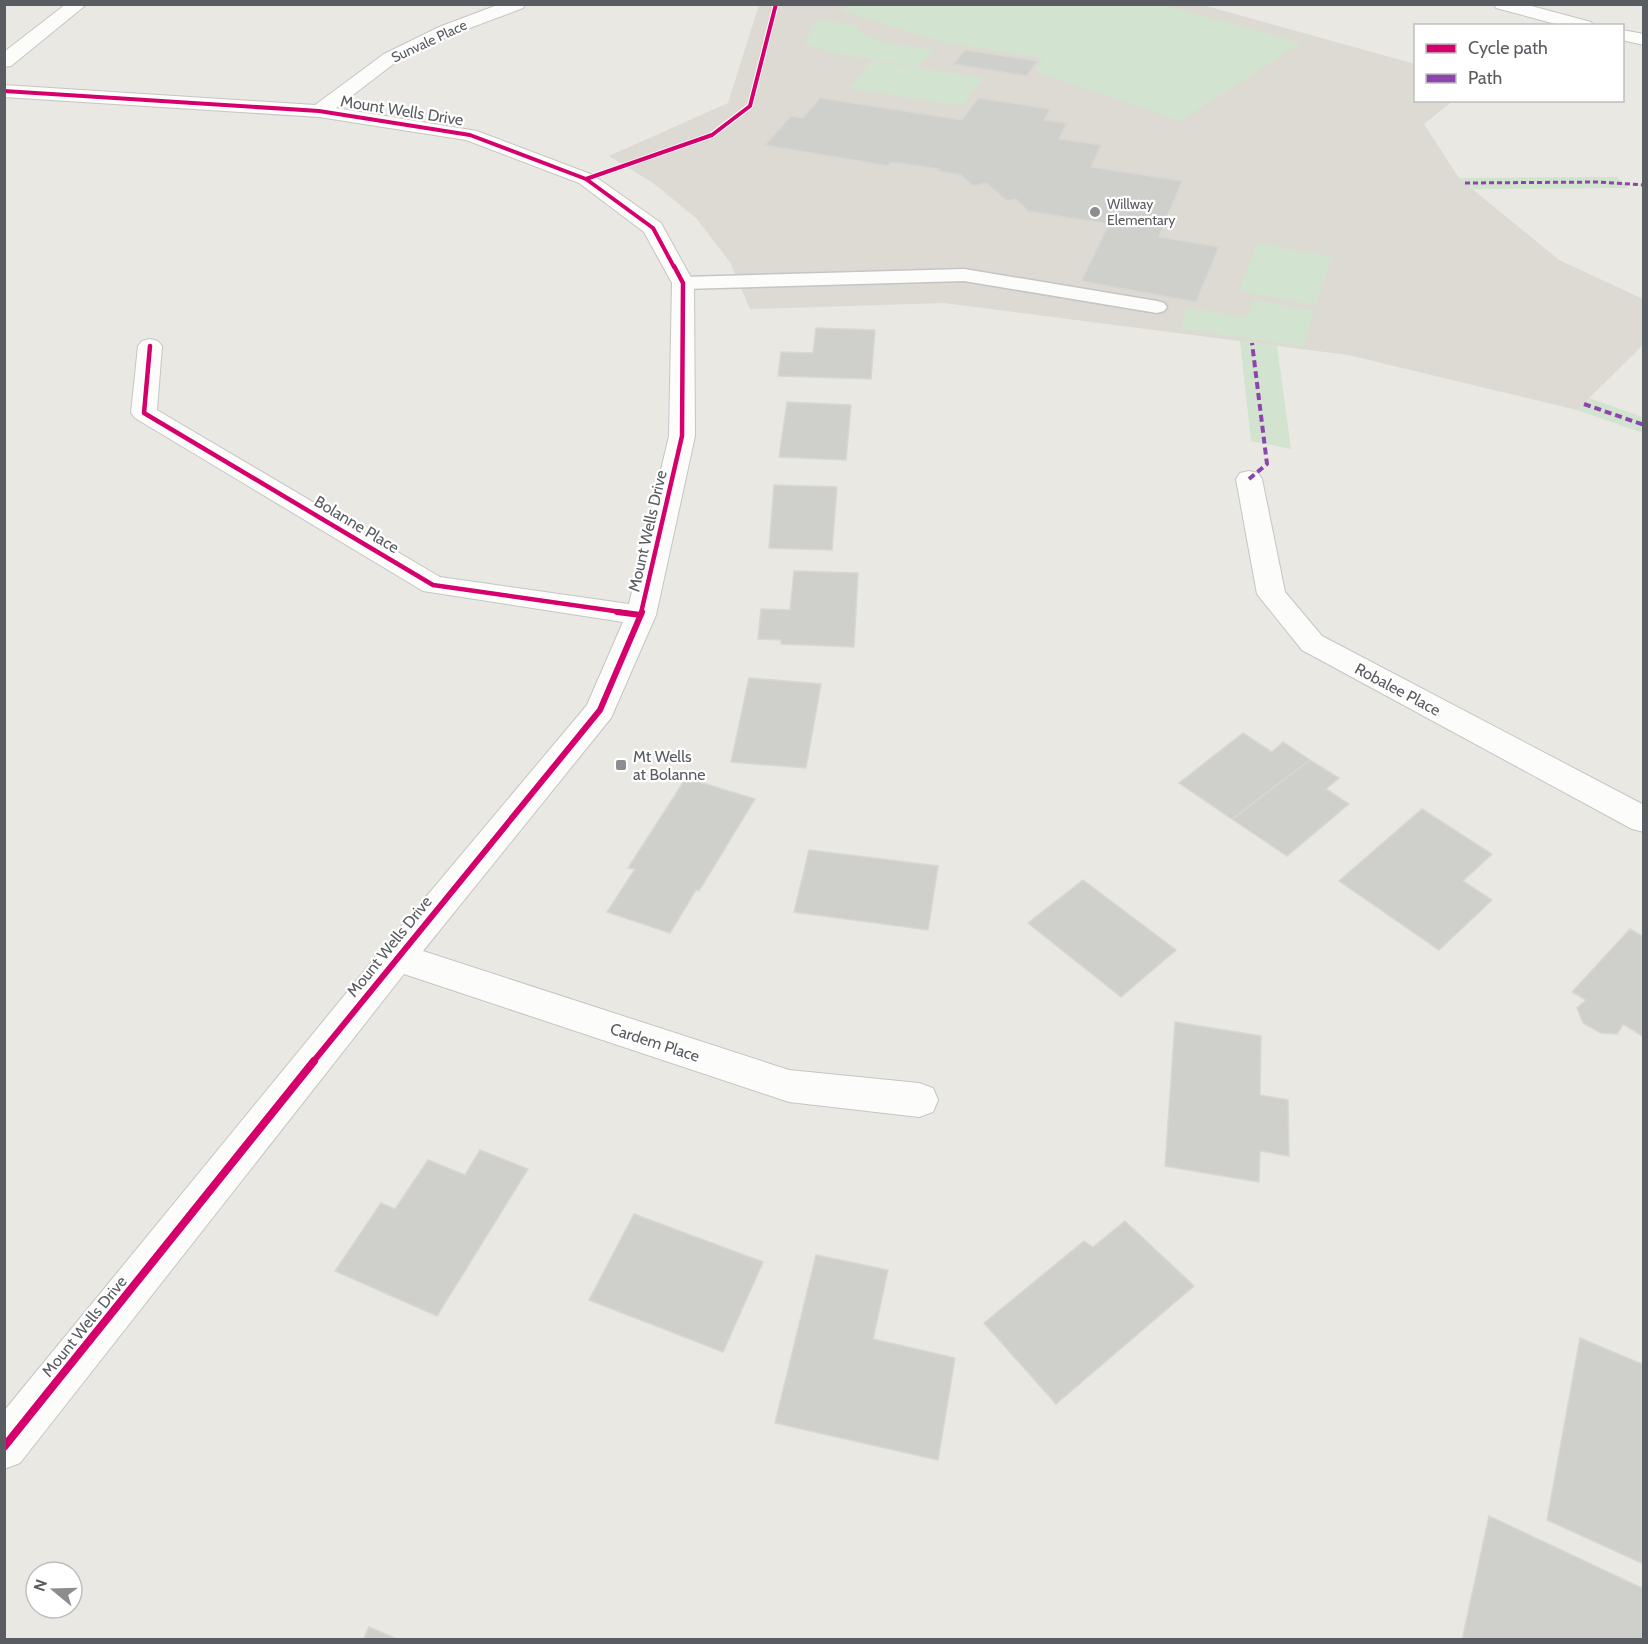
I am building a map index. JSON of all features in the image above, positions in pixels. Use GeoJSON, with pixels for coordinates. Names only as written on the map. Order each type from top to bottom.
{"type":"FeatureCollection","features":[{"type":"Feature","properties":{"kind":"street"},"geometry":{"type":"LineString","coordinates":[[4,62],[60,16],[79,4]]}},
{"type":"Feature","properties":{"kind":"street","name":"Sunvale Place"},"geometry":{"type":"LineString","coordinates":[[319,111],[390,58],[445,31],[517,4]]}},
{"type":"Feature","properties":{"kind":"street"},"geometry":{"type":"LineString","coordinates":[[1502,4],[1577,24]]}},
{"type":"Feature","properties":{"kind":"street"},"geometry":{"type":"LineString","coordinates":[[1624,35],[1644,40]]}},
{"type":"Feature","properties":{"kind":"street","name":"Mount Wells Drive"},"geometry":{"type":"LineString","coordinates":[[4,91],[319,111],[470,135],[586,179],[653,228],[683,283],[682,436],[641,615],[600,710],[396,957],[4,1447]]}},
{"type":"Feature","properties":{"kind":"street","name":"Bolanne Place"},"geometry":{"type":"LineString","coordinates":[[150,346],[144,413],[433,585],[641,615]]}},
{"type":"Feature","properties":{"kind":"street","name":"Robalee Place"},"geometry":{"type":"LineString","coordinates":[[1249,479],[1271,594],[1312,643],[1644,820]]}},
{"type":"Feature","properties":{"kind":"street","name":"Cardem Place"},"geometry":{"type":"LineString","coordinates":[[396,957],[789,1086],[919,1100]]}},
{"type":"Feature","properties":{"kind":"lane"},"geometry":{"type":"LineString","coordinates":[[683,283],[964,275],[1157,307]]}},
{"type":"Feature","properties":{"kind":"shaded area","name":"Willway Elementary"},"geometry":{"type":"Polygon","coordinates":[[[759,5],[1203,5],[1414,64],[1414,102],[1452,102],[1424,124],[1459,178],[1559,260],[1643,299],[1643,345],[1577,410],[1348,355],[944,303],[750,309],[730,262],[696,218],[653,183],[609,156],[728,103],[759,5]]]}},
{"type":"Feature","properties":{"kind":"green space"},"geometry":{"type":"Polygon","coordinates":[[[852,4],[1163,5],[1301,43],[1180,121],[1035,71],[1043,58],[947,43],[840,10],[852,4]]]}},
{"type":"Feature","properties":{"kind":"green space"},"geometry":{"type":"Polygon","coordinates":[[[818,20],[855,25],[868,36],[890,44],[933,50],[917,67],[830,52],[804,44],[818,20]]]}},
{"type":"Feature","properties":{"kind":"green space"},"geometry":{"type":"Polygon","coordinates":[[[871,61],[983,78],[962,106],[848,88],[871,61]]]}},
{"type":"Feature","properties":{"kind":"green space"},"geometry":{"type":"Polygon","coordinates":[[[1617,177],[1628,188],[1473,189],[1459,178],[1617,177]]]}},
{"type":"Feature","properties":{"kind":"green space"},"geometry":{"type":"Polygon","coordinates":[[[1257,243],[1332,257],[1316,305],[1239,291],[1257,243]]]}},
{"type":"Feature","properties":{"kind":"green space"},"geometry":{"type":"Polygon","coordinates":[[[1254,300],[1314,311],[1303,347],[1181,328],[1187,308],[1247,317],[1254,300]]]}},
{"type":"Feature","properties":{"kind":"green space"},"geometry":{"type":"Polygon","coordinates":[[[1240,341],[1277,346],[1291,449],[1251,441],[1240,341]]]}},
{"type":"Feature","properties":{"kind":"green space"},"geometry":{"type":"Polygon","coordinates":[[[1589,398],[1643,417],[1643,433],[1577,410],[1589,398]]]}},
{"type":"Feature","properties":{"kind":"building"},"geometry":{"type":"Polygon","coordinates":[[[965,50],[1037,61],[1027,76],[953,64],[965,50]]]}},
{"type":"Feature","properties":{"kind":"building"},"geometry":{"type":"Polygon","coordinates":[[[820,98],[962,120],[978,98],[1050,109],[1044,120],[1067,123],[1059,139],[1101,145],[1091,167],[1182,181],[1159,237],[1219,247],[1196,302],[1081,281],[1109,224],[1028,211],[1016,199],[1007,201],[986,183],[973,186],[961,175],[938,171],[940,169],[891,162],[888,166],[765,145],[791,116],[803,118],[820,98]]]}},
{"type":"Feature","properties":{"kind":"building"},"geometry":{"type":"Polygon","coordinates":[[[816,328],[875,330],[871,379],[778,376],[781,352],[813,353],[816,328]]]}},
{"type":"Feature","properties":{"kind":"building"},"geometry":{"type":"Polygon","coordinates":[[[787,402],[851,405],[846,460],[779,457],[787,402]]]}},
{"type":"Feature","properties":{"kind":"building"},"geometry":{"type":"Polygon","coordinates":[[[774,485],[837,487],[832,550],[769,548],[774,485]]]}},
{"type":"Feature","properties":{"kind":"building"},"geometry":{"type":"Polygon","coordinates":[[[794,571],[858,573],[854,647],[781,644],[781,640],[758,639],[761,609],[790,610],[794,571]]]}},
{"type":"Feature","properties":{"kind":"building"},"geometry":{"type":"Polygon","coordinates":[[[749,678],[821,684],[806,768],[731,762],[749,678]]]}},
{"type":"Feature","properties":{"kind":"building"},"geometry":{"type":"Polygon","coordinates":[[[1243,733],[1272,752],[1283,742],[1310,760],[1232,819],[1179,783],[1243,733]]]}},
{"type":"Feature","properties":{"kind":"building"},"geometry":{"type":"Polygon","coordinates":[[[1310,760],[1339,778],[1326,789],[1349,804],[1287,856],[1232,819],[1310,760]]]}},
{"type":"Feature","properties":{"kind":"building"},"geometry":{"type":"Polygon","coordinates":[[[686,778],[755,799],[699,891],[696,890],[670,933],[607,912],[635,869],[628,868],[686,778]]]}},
{"type":"Feature","properties":{"kind":"building"},"geometry":{"type":"Polygon","coordinates":[[[1422,809],[1492,854],[1463,881],[1492,900],[1439,950],[1339,881],[1422,809]]]}},
{"type":"Feature","properties":{"kind":"building"},"geometry":{"type":"Polygon","coordinates":[[[809,850],[938,866],[928,930],[794,912],[809,850]]]}},
{"type":"Feature","properties":{"kind":"building"},"geometry":{"type":"Polygon","coordinates":[[[1083,880],[1176,950],[1121,997],[1028,923],[1083,880]]]}},
{"type":"Feature","properties":{"kind":"building"},"geometry":{"type":"Polygon","coordinates":[[[1630,929],[1644,937],[1644,1037],[1623,1024],[1617,1034],[1601,1033],[1583,1023],[1577,1008],[1586,1000],[1572,992],[1630,929]]]}},
{"type":"Feature","properties":{"kind":"building"},"geometry":{"type":"Polygon","coordinates":[[[1175,1022],[1261,1036],[1260,1095],[1288,1100],[1289,1156],[1260,1151],[1259,1182],[1165,1166],[1175,1022]]]}},
{"type":"Feature","properties":{"kind":"building"},"geometry":{"type":"Polygon","coordinates":[[[480,1150],[528,1169],[437,1316],[335,1271],[381,1203],[395,1209],[428,1160],[465,1175],[480,1150]]]}},
{"type":"Feature","properties":{"kind":"building"},"geometry":{"type":"Polygon","coordinates":[[[634,1214],[763,1262],[723,1352],[589,1300],[634,1214]]]}},
{"type":"Feature","properties":{"kind":"building"},"geometry":{"type":"Polygon","coordinates":[[[1125,1221],[1194,1286],[1056,1404],[984,1323],[1084,1241],[1093,1247],[1125,1221]]]}},
{"type":"Feature","properties":{"kind":"building"},"geometry":{"type":"Polygon","coordinates":[[[816,1255],[888,1270],[873,1339],[955,1358],[938,1460],[775,1423],[816,1255]]]}},
{"type":"Feature","properties":{"kind":"building"},"geometry":{"type":"Polygon","coordinates":[[[1580,1338],[1644,1365],[1644,1564],[1547,1520],[1580,1338]]]}},
{"type":"Feature","properties":{"kind":"building"},"geometry":{"type":"Polygon","coordinates":[[[1489,1516],[1644,1589],[1644,1640],[1462,1640],[1489,1516]]]}},
{"type":"Feature","properties":{"kind":"building"},"geometry":{"type":"Polygon","coordinates":[[[369,1627],[399,1640],[363,1640],[369,1627]]]}},
{"type":"Feature","properties":{"kind":"marked path"},"geometry":{"type":"LineString","coordinates":[[1465,183],[1599,182],[1644,185]]}},
{"type":"Feature","properties":{"kind":"marked path"},"geometry":{"type":"LineString","coordinates":[[1249,479],[1267,464],[1252,343]]}},
{"type":"Feature","properties":{"kind":"marked path"},"geometry":{"type":"LineString","coordinates":[[1584,404],[1644,425]]}},
{"type":"Feature","properties":{"kind":"cycle path"},"geometry":{"type":"LineString","coordinates":[[586,179],[712,135],[750,106],[776,4]]}},
{"type":"Feature","properties":{"kind":"cycle path"},"geometry":{"type":"LineString","coordinates":[[4,91],[319,111],[470,135],[586,179],[653,228],[683,283],[682,436],[641,615],[600,710],[397,957],[4,1447]]}},
{"type":"Feature","properties":{"kind":"cycle path"},"geometry":{"type":"LineString","coordinates":[[150,346],[144,413],[433,585],[641,615]]}},
{"type":"Feature","properties":{"kind":"place","name":"Willway Elementary"},"geometry":{"type":"Point","coordinates":[1095,212]}},
{"type":"Feature","properties":{"kind":"place","name":"Mt Wells at Bolanne"},"geometry":{"type":"Point","coordinates":[621,765]}}]}
